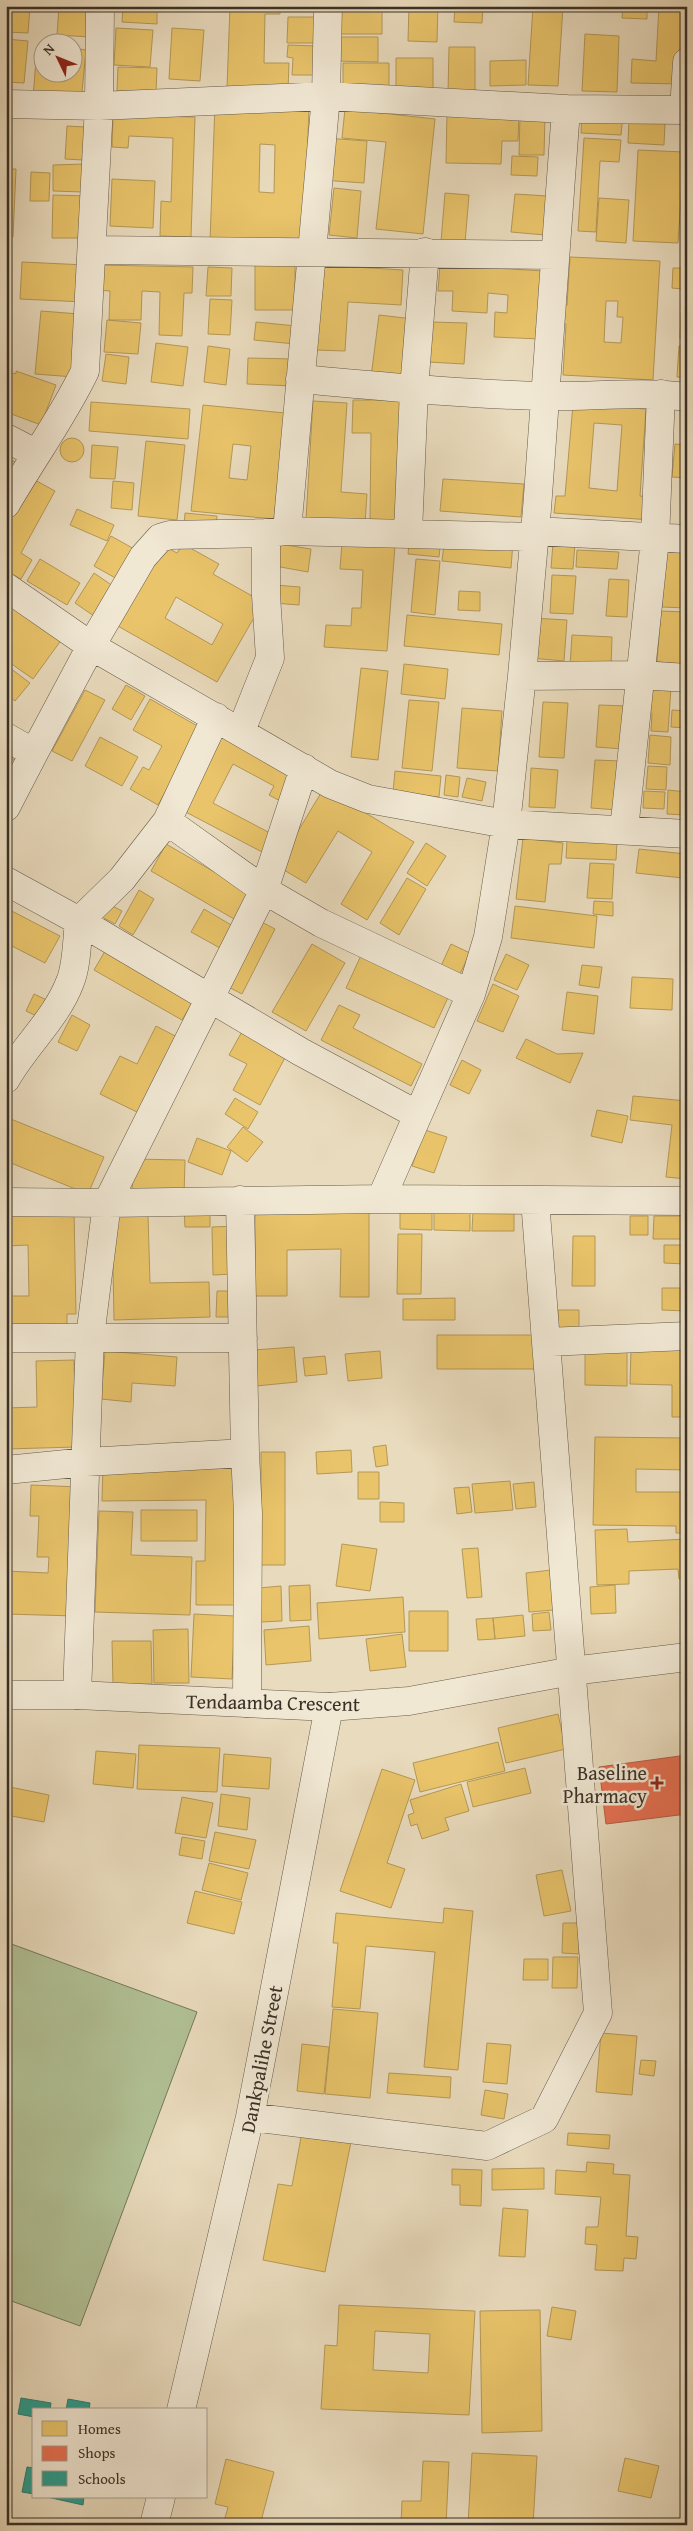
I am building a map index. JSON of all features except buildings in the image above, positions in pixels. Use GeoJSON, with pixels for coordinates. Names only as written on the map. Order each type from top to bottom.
{"type":"FeatureCollection","features":[{"type":"Feature","properties":{"kind":"street"},"geometry":{"type":"LineString","coordinates":[[6,504],[70,401],[85,371],[99,106],[100,6]]}},
{"type":"Feature","properties":{"kind":"street"},"geometry":{"type":"LineString","coordinates":[[241,731],[270,658],[266,595],[300,379],[326,96],[328,6]]}},
{"type":"Feature","properties":{"kind":"street"},"geometry":{"type":"LineString","coordinates":[[6,104],[99,106],[326,96],[566,110],[686,110],[687,62]]}},
{"type":"Feature","properties":{"kind":"street"},"geometry":{"type":"LineString","coordinates":[[381,1199],[471,994],[488,937],[506,824],[522,676],[566,110]]}},
{"type":"Feature","properties":{"kind":"street"},"geometry":{"type":"LineString","coordinates":[[92,250],[424,252],[555,255]]}},
{"type":"Feature","properties":{"kind":"street"},"geometry":{"type":"LineString","coordinates":[[408,533],[414,390],[424,252]]}},
{"type":"Feature","properties":{"kind":"street"},"geometry":{"type":"LineString","coordinates":[[300,379],[414,390],[544,396],[674,396],[655,539],[624,830]]}},
{"type":"Feature","properties":{"kind":"street"},"geometry":{"type":"LineString","coordinates":[[6,438],[36,453]]}},
{"type":"Feature","properties":{"kind":"street"},"geometry":{"type":"LineString","coordinates":[[6,807],[91,646],[143,556],[160,538],[170,535],[276,532],[534,534],[687,539]]}},
{"type":"Feature","properties":{"kind":"street"},"geometry":{"type":"LineString","coordinates":[[6,587],[91,646],[330,784],[368,799],[506,824],[687,834]]}},
{"type":"Feature","properties":{"kind":"street"},"geometry":{"type":"LineString","coordinates":[[522,676],[641,675],[687,678]]}},
{"type":"Feature","properties":{"kind":"street"},"geometry":{"type":"LineString","coordinates":[[10,1065],[47,1024],[71,981],[79,921],[122,880],[167,821],[216,717]]}},
{"type":"Feature","properties":{"kind":"street"},"geometry":{"type":"LineString","coordinates":[[6,738],[34,753]]}},
{"type":"Feature","properties":{"kind":"street"},"geometry":{"type":"LineString","coordinates":[[77,1695],[90,1337],[107,1203],[264,890],[304,768]]}},
{"type":"Feature","properties":{"kind":"street"},"geometry":{"type":"LineString","coordinates":[[167,821],[264,890],[321,923],[471,994]]}},
{"type":"Feature","properties":{"kind":"street"},"geometry":{"type":"LineString","coordinates":[[6,881],[79,921],[209,999],[418,1115]]}},
{"type":"Feature","properties":{"kind":"street"},"geometry":{"type":"LineString","coordinates":[[6,1202],[107,1203],[381,1199],[687,1201]]}},
{"type":"Feature","properties":{"kind":"street"},"geometry":{"type":"LineString","coordinates":[[240,1200],[248,1513],[247,1703]]}},
{"type":"Feature","properties":{"kind":"street"},"geometry":{"type":"LineString","coordinates":[[250,2117],[487,2146],[544,2119],[598,2013],[535,1200]]}},
{"type":"Feature","properties":{"kind":"street"},"geometry":{"type":"LineString","coordinates":[[546,1342],[687,1336]]}},
{"type":"Feature","properties":{"kind":"street"},"geometry":{"type":"LineString","coordinates":[[6,1338],[243,1338]]}},
{"type":"Feature","properties":{"kind":"street"},"geometry":{"type":"LineString","coordinates":[[6,1470],[86,1462],[245,1453]]}},
{"type":"Feature","properties":{"kind":"street","name":"Tendaamba Crescent"},"geometry":{"type":"LineString","coordinates":[[6,1695],[77,1695],[329,1707],[409,1701],[572,1671],[687,1657]]}},
{"type":"Feature","properties":{"kind":"street","name":"Dankpalihe Street"},"geometry":{"type":"LineString","coordinates":[[181,2408],[250,2117],[329,1707]]}},
{"type":"Feature","properties":{"kind":"street"},"geometry":{"type":"LineString","coordinates":[[154,2525],[161,2498]]}},
{"type":"Feature","properties":{"kind":"green space"},"geometry":{"type":"Polygon","coordinates":[[[6,1942],[197,2012],[80,2326],[6,2299],[6,1942]]]}},
{"type":"Feature","properties":{"kind":"place","name":"Baseline Pharmacy"},"geometry":{"type":"Point","coordinates":[657,1783]}}]}
